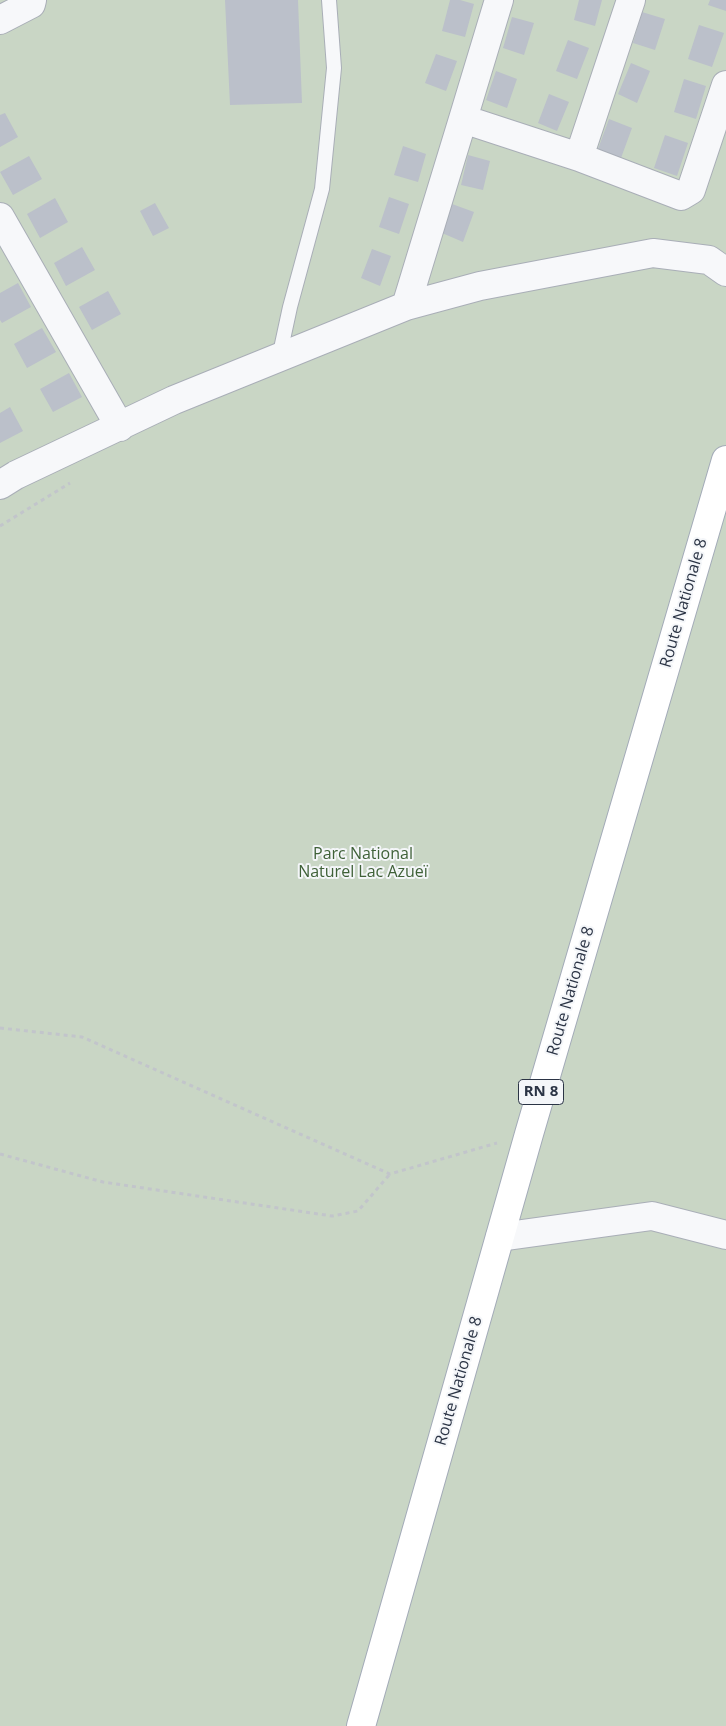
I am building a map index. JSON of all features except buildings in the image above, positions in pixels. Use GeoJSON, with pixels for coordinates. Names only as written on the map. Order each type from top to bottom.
{"type":"FeatureCollection","features":[{"type":"Feature","properties":{"kind":"main road","name":"Route Nationale 8"},"geometry":{"type":"LineString","coordinates":[[362,1726],[529,1134],[726,460]]}},
{"type":"Feature","properties":{"kind":"street"},"geometry":{"type":"LineString","coordinates":[[0,20],[31,4],[32,0]]}},
{"type":"Feature","properties":{"kind":"street"},"geometry":{"type":"LineString","coordinates":[[406,306],[499,0]]}},
{"type":"Feature","properties":{"kind":"street"},"geometry":{"type":"LineString","coordinates":[[578,157],[631,0]]}},
{"type":"Feature","properties":{"kind":"street"},"geometry":{"type":"LineString","coordinates":[[463,119],[578,157],[681,196],[691,190],[726,85]]}},
{"type":"Feature","properties":{"kind":"street"},"geometry":{"type":"LineString","coordinates":[[0,217],[120,427]]}},
{"type":"Feature","properties":{"kind":"street"},"geometry":{"type":"LineString","coordinates":[[0,485],[16,475],[174,400],[406,306],[480,286],[653,253],[708,260],[726,272]]}},
{"type":"Feature","properties":{"kind":"street"},"geometry":{"type":"LineString","coordinates":[[500,1237],[652,1216],[726,1235]]}},
{"type":"Feature","properties":{"kind":"lane"},"geometry":{"type":"LineString","coordinates":[[279,358],[290,308],[322,189],[334,68],[329,0]]}},
{"type":"Feature","properties":{"kind":"path"},"geometry":{"type":"LineString","coordinates":[[0,1028],[82,1037],[390,1174]]}},
{"type":"Feature","properties":{"kind":"path"},"geometry":{"type":"LineString","coordinates":[[0,1154],[103,1182],[332,1216],[358,1210],[390,1174],[529,1134]]}},
{"type":"Feature","properties":{"kind":"green space","name":"Parc National Naturel Lac Azueï"},"geometry":{"type":"Polygon","coordinates":[[[0,0],[726,0],[726,1726],[0,1726],[0,0]]]}}]}
